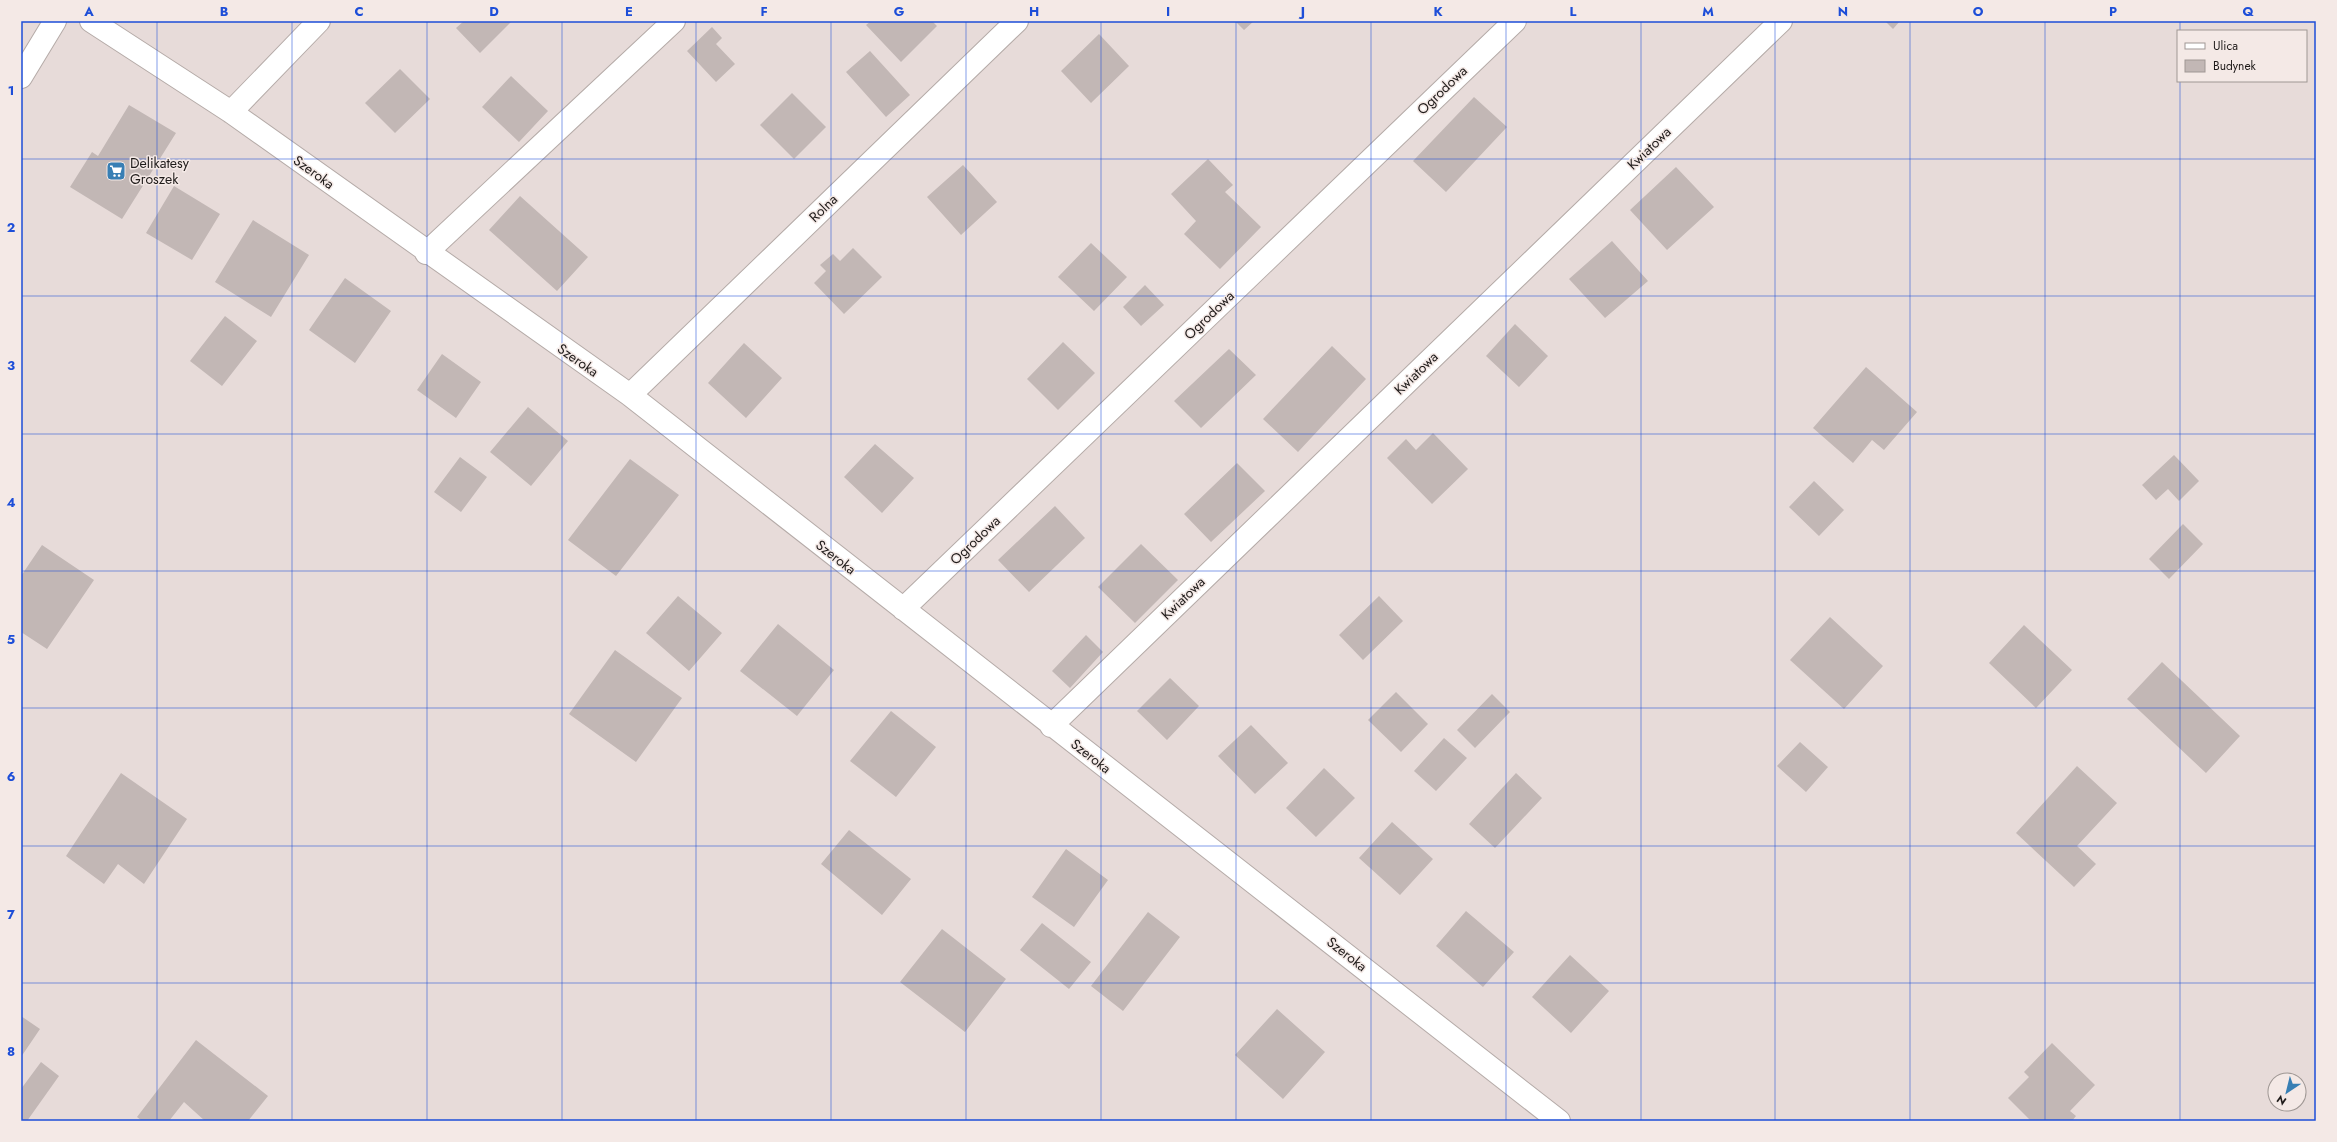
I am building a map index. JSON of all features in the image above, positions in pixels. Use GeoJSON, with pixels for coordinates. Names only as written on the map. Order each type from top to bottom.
{"type":"FeatureCollection","features":[{"type":"Feature","properties":{"kind":"street"},"geometry":{"type":"LineString","coordinates":[[21,77],[55,21]]}},
{"type":"Feature","properties":{"kind":"street","name":"Szeroka"},"geometry":{"type":"LineString","coordinates":[[91,21],[231,112],[426,253],[630,395],[1051,726],[1372,974],[1559,1121]]}},
{"type":"Feature","properties":{"kind":"street"},"geometry":{"type":"LineString","coordinates":[[231,112],[319,21]]}},
{"type":"Feature","properties":{"kind":"street"},"geometry":{"type":"LineString","coordinates":[[426,253],[674,21]]}},
{"type":"Feature","properties":{"kind":"street","name":"Rolna"},"geometry":{"type":"LineString","coordinates":[[630,395],[1016,21]]}},
{"type":"Feature","properties":{"kind":"street","name":"Ogrodowa"},"geometry":{"type":"LineString","coordinates":[[903,609],[1515,21]]}},
{"type":"Feature","properties":{"kind":"street","name":"Kwiatowa"},"geometry":{"type":"LineString","coordinates":[[1051,726],[1781,21]]}},
{"type":"Feature","properties":{"kind":"building"},"geometry":{"type":"Polygon","coordinates":[[[464,21],[512,21],[480,53],[456,28],[464,21]]]}},
{"type":"Feature","properties":{"kind":"building"},"geometry":{"type":"Polygon","coordinates":[[[871,21],[932,21],[937,26],[901,62],[866,25],[871,21]]]}},
{"type":"Feature","properties":{"kind":"building"},"geometry":{"type":"Polygon","coordinates":[[[1235,21],[1254,21],[1244,30],[1235,21]]]}},
{"type":"Feature","properties":{"kind":"building"},"geometry":{"type":"Polygon","coordinates":[[[1885,21],[1900,21],[1893,29],[1885,21]]]}},
{"type":"Feature","properties":{"kind":"building"},"geometry":{"type":"Polygon","coordinates":[[[712,27],[722,38],[716,44],[735,64],[716,82],[687,51],[712,27]]]}},
{"type":"Feature","properties":{"kind":"building"},"geometry":{"type":"Polygon","coordinates":[[[1099,34],[1129,66],[1091,103],[1061,71],[1099,34]]]}},
{"type":"Feature","properties":{"kind":"building"},"geometry":{"type":"Polygon","coordinates":[[[870,51],[910,95],[886,117],[846,72],[870,51]]]}},
{"type":"Feature","properties":{"kind":"building"},"geometry":{"type":"Polygon","coordinates":[[[400,69],[430,99],[395,133],[365,103],[400,69]]]}},
{"type":"Feature","properties":{"kind":"building"},"geometry":{"type":"Polygon","coordinates":[[[511,76],[548,111],[519,142],[482,107],[511,76]]]}},
{"type":"Feature","properties":{"kind":"building"},"geometry":{"type":"Polygon","coordinates":[[[792,93],[826,127],[794,159],[760,125],[792,93]]]}},
{"type":"Feature","properties":{"kind":"building"},"geometry":{"type":"Polygon","coordinates":[[[1474,97],[1507,127],[1446,192],[1413,161],[1474,97]]]}},
{"type":"Feature","properties":{"kind":"building","name":"Delikatesy Groszek"},"geometry":{"type":"Polygon","coordinates":[[[129,105],[176,133],[122,219],[70,187],[92,152],[98,156],[129,105]]]}},
{"type":"Feature","properties":{"kind":"building"},"geometry":{"type":"Polygon","coordinates":[[[1208,159],[1233,185],[1225,192],[1261,227],[1220,269],[1184,234],[1196,221],[1171,194],[1208,159]]]}},
{"type":"Feature","properties":{"kind":"building"},"geometry":{"type":"Polygon","coordinates":[[[963,165],[997,202],[961,235],[927,197],[963,165]]]}},
{"type":"Feature","properties":{"kind":"building"},"geometry":{"type":"Polygon","coordinates":[[[1676,167],[1714,207],[1667,250],[1630,210],[1676,167]]]}},
{"type":"Feature","properties":{"kind":"building"},"geometry":{"type":"Polygon","coordinates":[[[174,186],[220,214],[192,260],[146,233],[174,186]]]}},
{"type":"Feature","properties":{"kind":"building"},"geometry":{"type":"Polygon","coordinates":[[[520,196],[588,257],[557,291],[489,230],[520,196]]]}},
{"type":"Feature","properties":{"kind":"building"},"geometry":{"type":"Polygon","coordinates":[[[253,220],[309,255],[271,317],[215,282],[253,220]]]}},
{"type":"Feature","properties":{"kind":"building"},"geometry":{"type":"Polygon","coordinates":[[[1612,241],[1648,281],[1605,318],[1569,279],[1612,241]]]}},
{"type":"Feature","properties":{"kind":"building"},"geometry":{"type":"Polygon","coordinates":[[[1091,243],[1127,277],[1094,311],[1058,277],[1091,243]]]}},
{"type":"Feature","properties":{"kind":"building"},"geometry":{"type":"Polygon","coordinates":[[[853,248],[882,277],[844,314],[814,283],[826,271],[820,265],[833,254],[840,261],[853,248]]]}},
{"type":"Feature","properties":{"kind":"building"},"geometry":{"type":"Polygon","coordinates":[[[345,278],[391,311],[355,363],[309,330],[345,278]]]}},
{"type":"Feature","properties":{"kind":"building"},"geometry":{"type":"Polygon","coordinates":[[[1145,285],[1164,305],[1141,326],[1123,307],[1145,285]]]}},
{"type":"Feature","properties":{"kind":"building"},"geometry":{"type":"Polygon","coordinates":[[[225,316],[257,341],[222,386],[190,361],[225,316]]]}},
{"type":"Feature","properties":{"kind":"building"},"geometry":{"type":"Polygon","coordinates":[[[1515,324],[1548,356],[1519,387],[1486,356],[1515,324]]]}},
{"type":"Feature","properties":{"kind":"building"},"geometry":{"type":"Polygon","coordinates":[[[1063,342],[1095,373],[1058,410],[1027,379],[1063,342]]]}},
{"type":"Feature","properties":{"kind":"building"},"geometry":{"type":"Polygon","coordinates":[[[744,343],[782,378],[746,418],[708,383],[744,343]]]}},
{"type":"Feature","properties":{"kind":"building"},"geometry":{"type":"Polygon","coordinates":[[[1332,346],[1366,379],[1298,452],[1263,419],[1332,346]]]}},
{"type":"Feature","properties":{"kind":"building"},"geometry":{"type":"Polygon","coordinates":[[[1229,349],[1256,375],[1201,428],[1174,401],[1229,349]]]}},
{"type":"Feature","properties":{"kind":"building"},"geometry":{"type":"Polygon","coordinates":[[[442,354],[481,382],[456,418],[417,390],[442,354]]]}},
{"type":"Feature","properties":{"kind":"building"},"geometry":{"type":"Polygon","coordinates":[[[1866,367],[1917,412],[1884,450],[1872,440],[1853,463],[1813,428],[1866,367]]]}},
{"type":"Feature","properties":{"kind":"building"},"geometry":{"type":"Polygon","coordinates":[[[528,407],[568,441],[531,486],[490,452],[528,407]]]}},
{"type":"Feature","properties":{"kind":"building"},"geometry":{"type":"Polygon","coordinates":[[[1433,433],[1468,469],[1432,504],[1387,458],[1406,439],[1416,450],[1433,433]]]}},
{"type":"Feature","properties":{"kind":"building"},"geometry":{"type":"Polygon","coordinates":[[[875,444],[914,478],[882,513],[844,477],[875,444]]]}},
{"type":"Feature","properties":{"kind":"building"},"geometry":{"type":"Polygon","coordinates":[[[2174,455],[2199,481],[2179,501],[2168,489],[2156,500],[2142,485],[2174,455]]]}},
{"type":"Feature","properties":{"kind":"building"},"geometry":{"type":"Polygon","coordinates":[[[460,457],[487,477],[461,512],[434,492],[460,457]]]}},
{"type":"Feature","properties":{"kind":"building"},"geometry":{"type":"Polygon","coordinates":[[[630,459],[679,495],[616,576],[568,540],[630,459]]]}},
{"type":"Feature","properties":{"kind":"building"},"geometry":{"type":"Polygon","coordinates":[[[1237,463],[1265,491],[1211,542],[1184,514],[1237,463]]]}},
{"type":"Feature","properties":{"kind":"building"},"geometry":{"type":"Polygon","coordinates":[[[1814,481],[1844,510],[1819,536],[1789,507],[1814,481]]]}},
{"type":"Feature","properties":{"kind":"building"},"geometry":{"type":"Polygon","coordinates":[[[1055,506],[1085,538],[1029,592],[998,560],[1055,506]]]}},
{"type":"Feature","properties":{"kind":"building"},"geometry":{"type":"Polygon","coordinates":[[[2183,524],[2203,544],[2169,579],[2149,559],[2183,524]]]}},
{"type":"Feature","properties":{"kind":"building"},"geometry":{"type":"Polygon","coordinates":[[[1141,544],[1178,580],[1135,623],[1098,587],[1141,544]]]}},
{"type":"Feature","properties":{"kind":"building"},"geometry":{"type":"Polygon","coordinates":[[[42,545],[94,580],[47,649],[21,632],[21,576],[42,545]]]}},
{"type":"Feature","properties":{"kind":"building"},"geometry":{"type":"Polygon","coordinates":[[[678,596],[722,633],[689,671],[646,633],[678,596]]]}},
{"type":"Feature","properties":{"kind":"building"},"geometry":{"type":"Polygon","coordinates":[[[1379,596],[1403,621],[1363,660],[1339,635],[1379,596]]]}},
{"type":"Feature","properties":{"kind":"building"},"geometry":{"type":"Polygon","coordinates":[[[1830,617],[1883,666],[1844,709],[1790,660],[1830,617]]]}},
{"type":"Feature","properties":{"kind":"building"},"geometry":{"type":"Polygon","coordinates":[[[778,624],[834,670],[797,716],[740,671],[778,624]]]}},
{"type":"Feature","properties":{"kind":"building"},"geometry":{"type":"Polygon","coordinates":[[[2024,625],[2072,670],[2036,708],[1989,663],[2024,625]]]}},
{"type":"Feature","properties":{"kind":"building"},"geometry":{"type":"Polygon","coordinates":[[[1086,635],[1103,652],[1070,688],[1052,671],[1086,635]]]}},
{"type":"Feature","properties":{"kind":"building"},"geometry":{"type":"Polygon","coordinates":[[[615,650],[682,698],[636,762],[569,714],[615,650]]]}},
{"type":"Feature","properties":{"kind":"building"},"geometry":{"type":"Polygon","coordinates":[[[2162,662],[2240,736],[2206,773],[2127,699],[2162,662]]]}},
{"type":"Feature","properties":{"kind":"building"},"geometry":{"type":"Polygon","coordinates":[[[1170,678],[1199,706],[1167,740],[1137,711],[1170,678]]]}},
{"type":"Feature","properties":{"kind":"building"},"geometry":{"type":"Polygon","coordinates":[[[1396,692],[1428,724],[1401,752],[1368,720],[1396,692]]]}},
{"type":"Feature","properties":{"kind":"building"},"geometry":{"type":"Polygon","coordinates":[[[1492,694],[1510,712],[1475,748],[1457,730],[1492,694]]]}},
{"type":"Feature","properties":{"kind":"building"},"geometry":{"type":"Polygon","coordinates":[[[891,711],[936,747],[896,797],[850,761],[891,711]]]}},
{"type":"Feature","properties":{"kind":"building"},"geometry":{"type":"Polygon","coordinates":[[[1251,725],[1288,763],[1255,794],[1218,756],[1251,725]]]}},
{"type":"Feature","properties":{"kind":"building"},"geometry":{"type":"Polygon","coordinates":[[[1444,738],[1467,758],[1436,791],[1414,771],[1444,738]]]}},
{"type":"Feature","properties":{"kind":"building"},"geometry":{"type":"Polygon","coordinates":[[[1800,742],[1828,767],[1806,792],[1777,766],[1800,742]]]}},
{"type":"Feature","properties":{"kind":"building"},"geometry":{"type":"Polygon","coordinates":[[[2077,766],[2117,803],[2077,846],[2096,864],[2074,887],[2016,833],[2077,766]]]}},
{"type":"Feature","properties":{"kind":"building"},"geometry":{"type":"Polygon","coordinates":[[[1324,768],[1355,798],[1316,837],[1286,808],[1324,768]]]}},
{"type":"Feature","properties":{"kind":"building"},"geometry":{"type":"Polygon","coordinates":[[[121,773],[187,819],[144,884],[118,864],[104,884],[66,856],[121,773]]]}},
{"type":"Feature","properties":{"kind":"building"},"geometry":{"type":"Polygon","coordinates":[[[1516,773],[1542,798],[1495,848],[1469,824],[1516,773]]]}},
{"type":"Feature","properties":{"kind":"building"},"geometry":{"type":"Polygon","coordinates":[[[1392,822],[1433,859],[1400,895],[1359,858],[1392,822]]]}},
{"type":"Feature","properties":{"kind":"building"},"geometry":{"type":"Polygon","coordinates":[[[849,830],[911,879],[882,915],[821,864],[849,830]]]}},
{"type":"Feature","properties":{"kind":"building"},"geometry":{"type":"Polygon","coordinates":[[[1066,849],[1108,880],[1074,927],[1032,897],[1066,849]]]}},
{"type":"Feature","properties":{"kind":"building"},"geometry":{"type":"Polygon","coordinates":[[[1466,911],[1514,952],[1483,987],[1436,946],[1466,911]]]}},
{"type":"Feature","properties":{"kind":"building"},"geometry":{"type":"Polygon","coordinates":[[[1148,912],[1180,937],[1123,1011],[1091,986],[1148,912]]]}},
{"type":"Feature","properties":{"kind":"building"},"geometry":{"type":"Polygon","coordinates":[[[1042,923],[1091,962],[1069,989],[1020,950],[1042,923]]]}},
{"type":"Feature","properties":{"kind":"building"},"geometry":{"type":"Polygon","coordinates":[[[942,929],[1006,979],[965,1032],[900,982],[942,929]]]}},
{"type":"Feature","properties":{"kind":"building"},"geometry":{"type":"Polygon","coordinates":[[[1570,955],[1609,991],[1571,1033],[1532,997],[1570,955]]]}},
{"type":"Feature","properties":{"kind":"building"},"geometry":{"type":"Polygon","coordinates":[[[1277,1009],[1325,1052],[1283,1099],[1235,1055],[1277,1009]]]}},
{"type":"Feature","properties":{"kind":"building"},"geometry":{"type":"Polygon","coordinates":[[[21,1016],[40,1029],[21,1057],[21,1016]]]}},
{"type":"Feature","properties":{"kind":"building"},"geometry":{"type":"Polygon","coordinates":[[[196,1040],[268,1096],[248,1121],[205,1121],[184,1102],[169,1121],[142,1121],[137,1117],[196,1040]]]}},
{"type":"Feature","properties":{"kind":"building"},"geometry":{"type":"Polygon","coordinates":[[[2052,1043],[2095,1085],[2070,1111],[2076,1116],[2072,1121],[2031,1121],[2008,1098],[2029,1077],[2024,1072],[2052,1043]]]}},
{"type":"Feature","properties":{"kind":"building"},"geometry":{"type":"Polygon","coordinates":[[[41,1062],[59,1076],[27,1121],[21,1121],[21,1089],[41,1062]]]}},
{"type":"Feature","properties":{"kind":"place","name":"Delikatesy Groszek"},"geometry":{"type":"Point","coordinates":[116,171]}}]}
